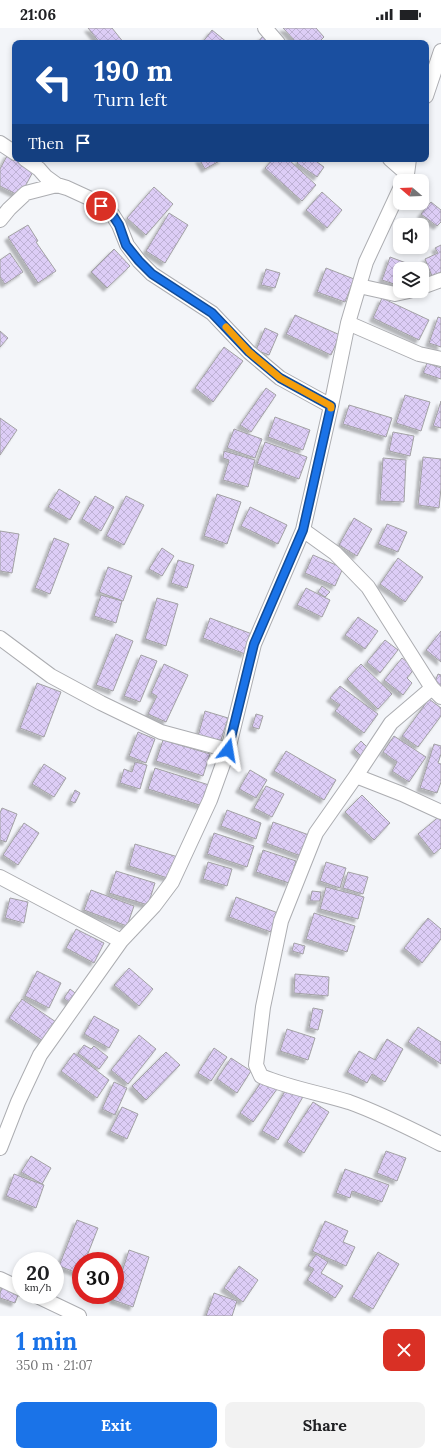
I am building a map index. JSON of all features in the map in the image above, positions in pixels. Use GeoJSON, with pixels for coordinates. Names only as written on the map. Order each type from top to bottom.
{"type":"FeatureCollection","features":[{"type":"Feature","properties":{"kind":"street"},"geometry":{"type":"LineString","coordinates":[[265,28],[275,40]]}},
{"type":"Feature","properties":{"kind":"street"},"geometry":{"type":"LineString","coordinates":[[429,87],[441,51]]}},
{"type":"Feature","properties":{"kind":"street"},"geometry":{"type":"LineString","coordinates":[[0,143],[12,151]]}},
{"type":"Feature","properties":{"kind":"street"},"geometry":{"type":"LineString","coordinates":[[29,162],[57,185],[91,199],[112,214],[119,225],[126,245],[152,274],[212,313],[249,352],[280,378],[331,406]]}},
{"type":"Feature","properties":{"kind":"street"},"geometry":{"type":"LineString","coordinates":[[392,162],[402,174]]}},
{"type":"Feature","properties":{"kind":"street"},"geometry":{"type":"LineString","coordinates":[[406,174],[408,162]]}},
{"type":"Feature","properties":{"kind":"street"},"geometry":{"type":"LineString","coordinates":[[0,220],[26,193],[57,185]]}},
{"type":"Feature","properties":{"kind":"street"},"geometry":{"type":"LineString","coordinates":[[0,1148],[18,1102],[40,1055],[121,941],[154,906],[172,882],[210,800],[228,750],[254,644],[303,530],[348,324],[366,262],[393,204]]}},
{"type":"Feature","properties":{"kind":"street"},"geometry":{"type":"LineString","coordinates":[[429,284],[441,280]]}},
{"type":"Feature","properties":{"kind":"street"},"geometry":{"type":"LineString","coordinates":[[359,286],[393,294]]}},
{"type":"Feature","properties":{"kind":"street"},"geometry":{"type":"LineString","coordinates":[[348,324],[419,354],[441,359]]}},
{"type":"Feature","properties":{"kind":"street"},"geometry":{"type":"LineString","coordinates":[[303,530],[335,553],[368,587],[436,692],[391,723],[316,834],[281,921],[263,1007],[256,1065],[261,1076],[274,1082],[349,1102],[441,1144]]}},
{"type":"Feature","properties":{"kind":"street"},"geometry":{"type":"LineString","coordinates":[[0,638],[51,676],[101,703],[161,732],[228,750]]}},
{"type":"Feature","properties":{"kind":"street"},"geometry":{"type":"LineString","coordinates":[[356,776],[402,794],[441,812]]}},
{"type":"Feature","properties":{"kind":"street"},"geometry":{"type":"LineString","coordinates":[[0,877],[121,941]]}},
{"type":"Feature","properties":{"kind":"street"},"geometry":{"type":"LineString","coordinates":[[0,1279],[12,1285]]}},
{"type":"Feature","properties":{"kind":"street"},"geometry":{"type":"LineString","coordinates":[[54,1304],[79,1316]]}},
{"type":"Feature","properties":{"kind":"building"},"geometry":{"type":"Polygon","coordinates":[[[88,28],[112,28],[122,40],[98,40],[88,28]]]}},
{"type":"Feature","properties":{"kind":"building"},"geometry":{"type":"Polygon","coordinates":[[[283,28],[316,28],[324,37],[321,40],[294,40],[283,28]]]}},
{"type":"Feature","properties":{"kind":"building"},"geometry":{"type":"Polygon","coordinates":[[[212,30],[224,40],[204,40],[212,30]]]}},
{"type":"Feature","properties":{"kind":"building"},"geometry":{"type":"Polygon","coordinates":[[[263,36],[268,40],[260,40],[263,36]]]}},
{"type":"Feature","properties":{"kind":"building"},"geometry":{"type":"Polygon","coordinates":[[[8,154],[12,156],[12,162],[23,162],[35,168],[20,196],[0,186],[0,169],[8,154]]]}},
{"type":"Feature","properties":{"kind":"building"},"geometry":{"type":"Polygon","coordinates":[[[201,162],[218,162],[205,169],[201,162]]]}},
{"type":"Feature","properties":{"kind":"building"},"geometry":{"type":"Polygon","coordinates":[[[270,162],[291,162],[316,185],[302,201],[265,168],[270,162]]]}},
{"type":"Feature","properties":{"kind":"building"},"geometry":{"type":"Polygon","coordinates":[[[317,162],[324,167],[317,177],[297,163],[317,162]]]}},
{"type":"Feature","properties":{"kind":"building"},"geometry":{"type":"Polygon","coordinates":[[[154,187],[173,204],[146,235],[127,218],[154,187]]]}},
{"type":"Feature","properties":{"kind":"building"},"geometry":{"type":"Polygon","coordinates":[[[322,192],[342,210],[327,228],[306,210],[322,192]]]}},
{"type":"Feature","properties":{"kind":"building"},"geometry":{"type":"Polygon","coordinates":[[[431,202],[441,210],[441,222],[437,226],[429,220],[429,218],[421,214],[424,210],[429,210],[429,204],[431,202]]]}},
{"type":"Feature","properties":{"kind":"building"},"geometry":{"type":"Polygon","coordinates":[[[169,213],[188,225],[165,263],[146,251],[169,213]]]}},
{"type":"Feature","properties":{"kind":"building"},"geometry":{"type":"Polygon","coordinates":[[[28,225],[38,241],[36,242],[56,271],[38,283],[8,237],[28,225]]]}},
{"type":"Feature","properties":{"kind":"building"},"geometry":{"type":"Polygon","coordinates":[[[441,245],[441,272],[432,276],[429,269],[429,262],[426,262],[425,259],[438,253],[435,248],[441,245]]]}},
{"type":"Feature","properties":{"kind":"building"},"geometry":{"type":"Polygon","coordinates":[[[114,249],[130,266],[107,288],[91,272],[114,249]]]}},
{"type":"Feature","properties":{"kind":"building"},"geometry":{"type":"Polygon","coordinates":[[[10,253],[23,272],[5,284],[0,277],[0,260],[10,253]]]}},
{"type":"Feature","properties":{"kind":"building"},"geometry":{"type":"Polygon","coordinates":[[[390,257],[404,262],[393,262],[393,284],[382,280],[390,257]]]}},
{"type":"Feature","properties":{"kind":"building"},"geometry":{"type":"Polygon","coordinates":[[[326,268],[354,279],[345,302],[317,292],[326,268]]]}},
{"type":"Feature","properties":{"kind":"building"},"geometry":{"type":"Polygon","coordinates":[[[266,269],[280,273],[275,288],[261,285],[266,269]]]}},
{"type":"Feature","properties":{"kind":"building"},"geometry":{"type":"Polygon","coordinates":[[[382,298],[429,320],[419,340],[373,318],[382,298]]]}},
{"type":"Feature","properties":{"kind":"building"},"geometry":{"type":"Polygon","coordinates":[[[295,315],[340,335],[331,355],[286,334],[295,315]]]}},
{"type":"Feature","properties":{"kind":"building"},"geometry":{"type":"Polygon","coordinates":[[[438,317],[441,318],[441,347],[429,343],[438,317]]]}},
{"type":"Feature","properties":{"kind":"building"},"geometry":{"type":"Polygon","coordinates":[[[265,328],[278,334],[269,355],[256,350],[265,328]]]}},
{"type":"Feature","properties":{"kind":"building"},"geometry":{"type":"Polygon","coordinates":[[[0,331],[8,338],[0,347],[0,331]]]}},
{"type":"Feature","properties":{"kind":"building"},"geometry":{"type":"Polygon","coordinates":[[[224,347],[243,361],[213,402],[195,388],[224,347]]]}},
{"type":"Feature","properties":{"kind":"building"},"geometry":{"type":"Polygon","coordinates":[[[427,363],[441,368],[441,379],[423,373],[427,363]]]}},
{"type":"Feature","properties":{"kind":"building"},"geometry":{"type":"Polygon","coordinates":[[[266,388],[276,395],[251,432],[240,425],[266,388]]]}},
{"type":"Feature","properties":{"kind":"building"},"geometry":{"type":"Polygon","coordinates":[[[405,395],[430,402],[421,431],[396,423],[405,395]]]}},
{"type":"Feature","properties":{"kind":"building"},"geometry":{"type":"Polygon","coordinates":[[[441,401],[441,428],[433,426],[441,401]]]}},
{"type":"Feature","properties":{"kind":"building"},"geometry":{"type":"Polygon","coordinates":[[[349,405],[392,418],[386,437],[343,424],[349,405]]]}},
{"type":"Feature","properties":{"kind":"building"},"geometry":{"type":"Polygon","coordinates":[[[275,417],[310,430],[303,450],[268,437],[275,417]]]}},
{"type":"Feature","properties":{"kind":"building"},"geometry":{"type":"Polygon","coordinates":[[[0,418],[17,430],[0,455],[0,418]]]}},
{"type":"Feature","properties":{"kind":"building"},"geometry":{"type":"Polygon","coordinates":[[[234,429],[262,439],[255,458],[227,448],[234,429]]]}},
{"type":"Feature","properties":{"kind":"building"},"geometry":{"type":"Polygon","coordinates":[[[393,432],[414,436],[410,456],[389,451],[393,432]]]}},
{"type":"Feature","properties":{"kind":"building"},"geometry":{"type":"Polygon","coordinates":[[[265,442],[307,457],[299,479],[257,464],[265,442]]]}},
{"type":"Feature","properties":{"kind":"building"},"geometry":{"type":"Polygon","coordinates":[[[224,451],[255,460],[248,487],[223,480],[229,460],[223,458],[224,451]]]}},
{"type":"Feature","properties":{"kind":"building"},"geometry":{"type":"Polygon","coordinates":[[[423,457],[441,459],[439,508],[418,505],[423,457]]]}},
{"type":"Feature","properties":{"kind":"building"},"geometry":{"type":"Polygon","coordinates":[[[383,458],[406,460],[404,502],[380,501],[383,458]]]}},
{"type":"Feature","properties":{"kind":"building"},"geometry":{"type":"Polygon","coordinates":[[[59,489],[80,502],[70,520],[48,507],[59,489]]]}},
{"type":"Feature","properties":{"kind":"building"},"geometry":{"type":"Polygon","coordinates":[[[217,494],[241,502],[227,544],[204,536],[217,494]]]}},
{"type":"Feature","properties":{"kind":"building"},"geometry":{"type":"Polygon","coordinates":[[[95,496],[114,507],[101,531],[82,519],[95,496]]]}},
{"type":"Feature","properties":{"kind":"building"},"geometry":{"type":"Polygon","coordinates":[[[126,496],[144,505],[124,545],[106,536],[126,496]]]}},
{"type":"Feature","properties":{"kind":"building"},"geometry":{"type":"Polygon","coordinates":[[[250,507],[287,525],[278,544],[241,526],[250,507]]]}},
{"type":"Feature","properties":{"kind":"building"},"geometry":{"type":"Polygon","coordinates":[[[354,518],[372,529],[357,556],[339,545],[354,518]]]}},
{"type":"Feature","properties":{"kind":"building"},"geometry":{"type":"Polygon","coordinates":[[[387,524],[407,532],[398,552],[378,544],[387,524]]]}},
{"type":"Feature","properties":{"kind":"building"},"geometry":{"type":"Polygon","coordinates":[[[0,531],[19,534],[12,573],[0,571],[0,531]]]}},
{"type":"Feature","properties":{"kind":"building"},"geometry":{"type":"Polygon","coordinates":[[[54,538],[69,544],[50,594],[35,588],[54,538]]]}},
{"type":"Feature","properties":{"kind":"building"},"geometry":{"type":"Polygon","coordinates":[[[162,548],[174,556],[162,576],[149,569],[162,548]]]}},
{"type":"Feature","properties":{"kind":"building"},"geometry":{"type":"Polygon","coordinates":[[[313,555],[343,568],[335,586],[305,573],[313,555]]]}},
{"type":"Feature","properties":{"kind":"building"},"geometry":{"type":"Polygon","coordinates":[[[398,558],[423,577],[405,602],[380,584],[398,558]]]}},
{"type":"Feature","properties":{"kind":"building"},"geometry":{"type":"Polygon","coordinates":[[[178,560],[194,565],[187,588],[171,583],[178,560]]]}},
{"type":"Feature","properties":{"kind":"building"},"geometry":{"type":"Polygon","coordinates":[[[108,567],[132,576],[123,601],[99,592],[108,567]]]}},
{"type":"Feature","properties":{"kind":"building"},"geometry":{"type":"Polygon","coordinates":[[[322,586],[330,592],[325,597],[318,592],[322,586]]]}},
{"type":"Feature","properties":{"kind":"building"},"geometry":{"type":"Polygon","coordinates":[[[306,588],[330,600],[322,617],[297,605],[306,588]]]}},
{"type":"Feature","properties":{"kind":"building"},"geometry":{"type":"Polygon","coordinates":[[[101,595],[122,601],[116,623],[94,616],[101,595]]]}},
{"type":"Feature","properties":{"kind":"building"},"geometry":{"type":"Polygon","coordinates":[[[157,598],[178,604],[166,646],[145,639],[157,598]]]}},
{"type":"Feature","properties":{"kind":"building"},"geometry":{"type":"Polygon","coordinates":[[[358,617],[378,631],[365,649],[345,635],[358,617]]]}},
{"type":"Feature","properties":{"kind":"building"},"geometry":{"type":"Polygon","coordinates":[[[210,618],[252,634],[245,654],[203,638],[210,618]]]}},
{"type":"Feature","properties":{"kind":"building"},"geometry":{"type":"Polygon","coordinates":[[[441,631],[441,662],[426,650],[441,631]]]}},
{"type":"Feature","properties":{"kind":"building"},"geometry":{"type":"Polygon","coordinates":[[[116,634],[133,641],[113,691],[96,685],[116,634]]]}},
{"type":"Feature","properties":{"kind":"building"},"geometry":{"type":"Polygon","coordinates":[[[385,640],[398,650],[380,673],[367,662],[385,640]]]}},
{"type":"Feature","properties":{"kind":"building"},"geometry":{"type":"Polygon","coordinates":[[[141,655],[157,661],[140,702],[124,696],[141,655]]]}},
{"type":"Feature","properties":{"kind":"building"},"geometry":{"type":"Polygon","coordinates":[[[402,658],[415,668],[407,678],[412,683],[403,695],[384,680],[402,658]]]}},
{"type":"Feature","properties":{"kind":"building"},"geometry":{"type":"Polygon","coordinates":[[[164,664],[188,675],[166,722],[148,714],[157,696],[151,693],[164,664]]]}},
{"type":"Feature","properties":{"kind":"building"},"geometry":{"type":"Polygon","coordinates":[[[361,664],[392,694],[378,709],[347,679],[361,664]]]}},
{"type":"Feature","properties":{"kind":"building"},"geometry":{"type":"Polygon","coordinates":[[[438,674],[441,675],[441,687],[434,684],[438,674]]]}},
{"type":"Feature","properties":{"kind":"building"},"geometry":{"type":"Polygon","coordinates":[[[37,683],[61,692],[44,737],[20,728],[37,683]]]}},
{"type":"Feature","properties":{"kind":"building"},"geometry":{"type":"Polygon","coordinates":[[[340,686],[378,714],[364,733],[335,711],[340,705],[330,698],[340,686]]]}},
{"type":"Feature","properties":{"kind":"building"},"geometry":{"type":"Polygon","coordinates":[[[429,699],[441,708],[441,716],[418,747],[402,736],[429,699]]]}},
{"type":"Feature","properties":{"kind":"building"},"geometry":{"type":"Polygon","coordinates":[[[205,711],[228,718],[220,743],[198,736],[205,711]]]}},
{"type":"Feature","properties":{"kind":"building"},"geometry":{"type":"Polygon","coordinates":[[[256,714],[263,716],[259,729],[252,727],[256,714]]]}},
{"type":"Feature","properties":{"kind":"building"},"geometry":{"type":"Polygon","coordinates":[[[138,732],[155,739],[146,763],[129,756],[138,732]]]}},
{"type":"Feature","properties":{"kind":"building"},"geometry":{"type":"Polygon","coordinates":[[[394,736],[426,757],[409,782],[392,771],[397,762],[383,752],[394,736]]]}},
{"type":"Feature","properties":{"kind":"building"},"geometry":{"type":"Polygon","coordinates":[[[163,740],[210,754],[203,776],[156,761],[163,740]]]}},
{"type":"Feature","properties":{"kind":"building"},"geometry":{"type":"Polygon","coordinates":[[[361,741],[368,748],[361,756],[354,749],[361,741]]]}},
{"type":"Feature","properties":{"kind":"building"},"geometry":{"type":"Polygon","coordinates":[[[434,744],[441,746],[441,754],[438,763],[441,764],[441,782],[437,793],[420,788],[434,744]]]}},
{"type":"Feature","properties":{"kind":"building"},"geometry":{"type":"Polygon","coordinates":[[[286,751],[336,780],[324,800],[274,771],[286,751]]]}},
{"type":"Feature","properties":{"kind":"building"},"geometry":{"type":"Polygon","coordinates":[[[135,762],[147,765],[140,789],[120,783],[124,769],[132,772],[135,762]]]}},
{"type":"Feature","properties":{"kind":"building"},"geometry":{"type":"Polygon","coordinates":[[[44,764],[66,778],[54,797],[32,784],[44,764]]]}},
{"type":"Feature","properties":{"kind":"building"},"geometry":{"type":"Polygon","coordinates":[[[155,768],[209,785],[206,807],[148,789],[155,768]]]}},
{"type":"Feature","properties":{"kind":"building"},"geometry":{"type":"Polygon","coordinates":[[[250,770],[267,780],[256,798],[239,789],[250,770]]]}},
{"type":"Feature","properties":{"kind":"building"},"geometry":{"type":"Polygon","coordinates":[[[266,786],[284,794],[272,817],[254,808],[266,786]]]}},
{"type":"Feature","properties":{"kind":"building"},"geometry":{"type":"Polygon","coordinates":[[[75,790],[80,793],[75,803],[70,801],[75,790]]]}},
{"type":"Feature","properties":{"kind":"building"},"geometry":{"type":"Polygon","coordinates":[[[362,795],[390,823],[374,840],[345,812],[362,795]]]}},
{"type":"Feature","properties":{"kind":"building"},"geometry":{"type":"Polygon","coordinates":[[[2,808],[17,814],[6,842],[0,840],[0,813],[2,808]]]}},
{"type":"Feature","properties":{"kind":"building"},"geometry":{"type":"Polygon","coordinates":[[[227,810],[261,823],[256,839],[221,826],[227,810]]]}},
{"type":"Feature","properties":{"kind":"building"},"geometry":{"type":"Polygon","coordinates":[[[441,815],[441,848],[434,854],[418,834],[441,815]]]}},
{"type":"Feature","properties":{"kind":"building"},"geometry":{"type":"Polygon","coordinates":[[[273,822],[309,835],[301,856],[266,843],[273,822]]]}},
{"type":"Feature","properties":{"kind":"building"},"geometry":{"type":"Polygon","coordinates":[[[24,823],[39,833],[18,865],[3,855],[24,823]]]}},
{"type":"Feature","properties":{"kind":"building"},"geometry":{"type":"Polygon","coordinates":[[[214,833],[254,846],[247,867],[207,854],[214,833]]]}},
{"type":"Feature","properties":{"kind":"building"},"geometry":{"type":"Polygon","coordinates":[[[135,844],[178,857],[171,879],[129,866],[135,844]]]}},
{"type":"Feature","properties":{"kind":"building"},"geometry":{"type":"Polygon","coordinates":[[[263,850],[296,861],[289,883],[256,872],[263,850]]]}},
{"type":"Feature","properties":{"kind":"building"},"geometry":{"type":"Polygon","coordinates":[[[208,862],[232,869],[227,886],[203,879],[208,862]]]}},
{"type":"Feature","properties":{"kind":"building"},"geometry":{"type":"Polygon","coordinates":[[[326,862],[346,868],[340,888],[320,881],[326,862]]]}},
{"type":"Feature","properties":{"kind":"building"},"geometry":{"type":"Polygon","coordinates":[[[116,871],[155,883],[148,905],[109,893],[116,871]]]}},
{"type":"Feature","properties":{"kind":"building"},"geometry":{"type":"Polygon","coordinates":[[[348,872],[368,877],[363,894],[343,888],[348,872]]]}},
{"type":"Feature","properties":{"kind":"building"},"geometry":{"type":"Polygon","coordinates":[[[326,887],[364,897],[358,919],[320,909],[326,887]]]}},
{"type":"Feature","properties":{"kind":"building"},"geometry":{"type":"Polygon","coordinates":[[[91,890],[134,906],[127,926],[84,910],[91,890]]]}},
{"type":"Feature","properties":{"kind":"building"},"geometry":{"type":"Polygon","coordinates":[[[312,891],[321,892],[320,901],[310,901],[312,891]]]}},
{"type":"Feature","properties":{"kind":"building"},"geometry":{"type":"Polygon","coordinates":[[[236,897],[278,913],[271,932],[229,917],[236,897]]]}},
{"type":"Feature","properties":{"kind":"building"},"geometry":{"type":"Polygon","coordinates":[[[10,898],[28,902],[24,923],[5,918],[10,898]]]}},
{"type":"Feature","properties":{"kind":"building"},"geometry":{"type":"Polygon","coordinates":[[[314,913],[355,926],[347,952],[306,939],[314,913]]]}},
{"type":"Feature","properties":{"kind":"building"},"geometry":{"type":"Polygon","coordinates":[[[428,918],[441,929],[441,939],[422,963],[404,948],[428,918]]]}},
{"type":"Feature","properties":{"kind":"building"},"geometry":{"type":"Polygon","coordinates":[[[76,929],[104,943],[94,963],[66,948],[76,929]]]}},
{"type":"Feature","properties":{"kind":"building"},"geometry":{"type":"Polygon","coordinates":[[[294,943],[305,946],[303,954],[292,951],[294,943]]]}},
{"type":"Feature","properties":{"kind":"building"},"geometry":{"type":"Polygon","coordinates":[[[129,968],[153,989],[139,1006],[114,985],[129,968]]]}},
{"type":"Feature","properties":{"kind":"building"},"geometry":{"type":"Polygon","coordinates":[[[37,971],[61,983],[49,1008],[25,996],[37,971]]]}},
{"type":"Feature","properties":{"kind":"building"},"geometry":{"type":"Polygon","coordinates":[[[295,974],[329,977],[328,996],[294,993],[295,974]]]}},
{"type":"Feature","properties":{"kind":"building"},"geometry":{"type":"Polygon","coordinates":[[[70,989],[79,996],[72,1005],[64,998],[70,989]]]}},
{"type":"Feature","properties":{"kind":"building"},"geometry":{"type":"Polygon","coordinates":[[[22,999],[56,1022],[43,1041],[9,1018],[22,999]]]}},
{"type":"Feature","properties":{"kind":"building"},"geometry":{"type":"Polygon","coordinates":[[[313,1008],[323,1010],[318,1030],[309,1028],[313,1008]]]}},
{"type":"Feature","properties":{"kind":"building"},"geometry":{"type":"Polygon","coordinates":[[[94,1016],[119,1030],[109,1048],[84,1034],[94,1016]]]}},
{"type":"Feature","properties":{"kind":"building"},"geometry":{"type":"Polygon","coordinates":[[[418,1027],[441,1042],[441,1064],[408,1042],[418,1027]]]}},
{"type":"Feature","properties":{"kind":"building"},"geometry":{"type":"Polygon","coordinates":[[[287,1029],[315,1038],[308,1060],[280,1051],[287,1029]]]}},
{"type":"Feature","properties":{"kind":"building"},"geometry":{"type":"Polygon","coordinates":[[[139,1035],[156,1049],[128,1084],[111,1070],[139,1035]]]}},
{"type":"Feature","properties":{"kind":"building"},"geometry":{"type":"Polygon","coordinates":[[[387,1039],[403,1049],[385,1082],[372,1074],[367,1083],[347,1072],[359,1051],[375,1060],[387,1039]]]}},
{"type":"Feature","properties":{"kind":"building"},"geometry":{"type":"Polygon","coordinates":[[[84,1045],[91,1049],[94,1046],[108,1057],[99,1069],[78,1053],[84,1045]]]}},
{"type":"Feature","properties":{"kind":"building"},"geometry":{"type":"Polygon","coordinates":[[[214,1048],[227,1057],[211,1081],[198,1073],[214,1048]]]}},
{"type":"Feature","properties":{"kind":"building"},"geometry":{"type":"Polygon","coordinates":[[[166,1052],[180,1065],[146,1100],[132,1086],[166,1052]]]}},
{"type":"Feature","properties":{"kind":"building"},"geometry":{"type":"Polygon","coordinates":[[[74,1053],[109,1080],[97,1098],[61,1071],[74,1053]]]}},
{"type":"Feature","properties":{"kind":"building"},"geometry":{"type":"Polygon","coordinates":[[[231,1058],[251,1071],[237,1093],[217,1079],[231,1058]]]}},
{"type":"Feature","properties":{"kind":"building"},"geometry":{"type":"Polygon","coordinates":[[[266,1075],[280,1085],[253,1122],[240,1113],[266,1075]]]}},
{"type":"Feature","properties":{"kind":"building"},"geometry":{"type":"Polygon","coordinates":[[[114,1082],[127,1088],[115,1115],[102,1109],[114,1082]]]}},
{"type":"Feature","properties":{"kind":"building"},"geometry":{"type":"Polygon","coordinates":[[[288,1086],[304,1095],[278,1140],[262,1131],[288,1086]]]}},
{"type":"Feature","properties":{"kind":"building"},"geometry":{"type":"Polygon","coordinates":[[[313,1102],[329,1112],[304,1153],[287,1142],[313,1102]]]}},
{"type":"Feature","properties":{"kind":"building"},"geometry":{"type":"Polygon","coordinates":[[[122,1107],[138,1114],[127,1139],[110,1131],[122,1107]]]}},
{"type":"Feature","properties":{"kind":"building"},"geometry":{"type":"Polygon","coordinates":[[[386,1151],[406,1158],[397,1181],[377,1173],[386,1151]]]}},
{"type":"Feature","properties":{"kind":"building"},"geometry":{"type":"Polygon","coordinates":[[[31,1156],[51,1168],[42,1184],[21,1172],[31,1156]]]}},
{"type":"Feature","properties":{"kind":"building"},"geometry":{"type":"Polygon","coordinates":[[[345,1169],[389,1185],[382,1202],[352,1191],[350,1198],[336,1193],[345,1169]]]}},
{"type":"Feature","properties":{"kind":"building"},"geometry":{"type":"Polygon","coordinates":[[[14,1174],[44,1185],[36,1208],[6,1196],[14,1174]]]}},
{"type":"Feature","properties":{"kind":"building"},"geometry":{"type":"Polygon","coordinates":[[[77,1220],[98,1228],[89,1252],[72,1252],[72,1271],[64,1268],[64,1253],[77,1220]]]}},
{"type":"Feature","properties":{"kind":"building"},"geometry":{"type":"Polygon","coordinates":[[[325,1221],[348,1231],[343,1242],[355,1247],[346,1266],[312,1251],[325,1221]]]}},
{"type":"Feature","properties":{"kind":"building"},"geometry":{"type":"Polygon","coordinates":[[[129,1250],[149,1257],[133,1307],[124,1304],[124,1266],[129,1250]]]}},
{"type":"Feature","properties":{"kind":"building"},"geometry":{"type":"Polygon","coordinates":[[[378,1252],[399,1264],[373,1309],[352,1297],[378,1252]]]}},
{"type":"Feature","properties":{"kind":"building"},"geometry":{"type":"Polygon","coordinates":[[[316,1254],[328,1262],[321,1273],[343,1286],[335,1298],[307,1280],[314,1269],[308,1266],[316,1254]]]}},
{"type":"Feature","properties":{"kind":"building"},"geometry":{"type":"Polygon","coordinates":[[[239,1266],[258,1280],[243,1302],[224,1288],[239,1266]]]}},
{"type":"Feature","properties":{"kind":"building"},"geometry":{"type":"Polygon","coordinates":[[[5,1279],[12,1282],[12,1302],[0,1298],[0,1293],[5,1279]]]}},
{"type":"Feature","properties":{"kind":"building"},"geometry":{"type":"Polygon","coordinates":[[[214,1293],[237,1301],[232,1316],[206,1316],[214,1293]]]}},
{"type":"Feature","properties":{"kind":"slow traffic"},"geometry":{"type":"LineString","coordinates":[[226,327],[249,352],[280,378],[331,406],[331,408]]}},
{"type":"Feature","properties":{"kind":"route"},"geometry":{"type":"LineString","coordinates":[[101,206],[112,214],[119,225],[126,245],[152,274],[212,313],[249,352],[280,378],[331,406],[303,530],[254,644],[228,750]]}}]}
